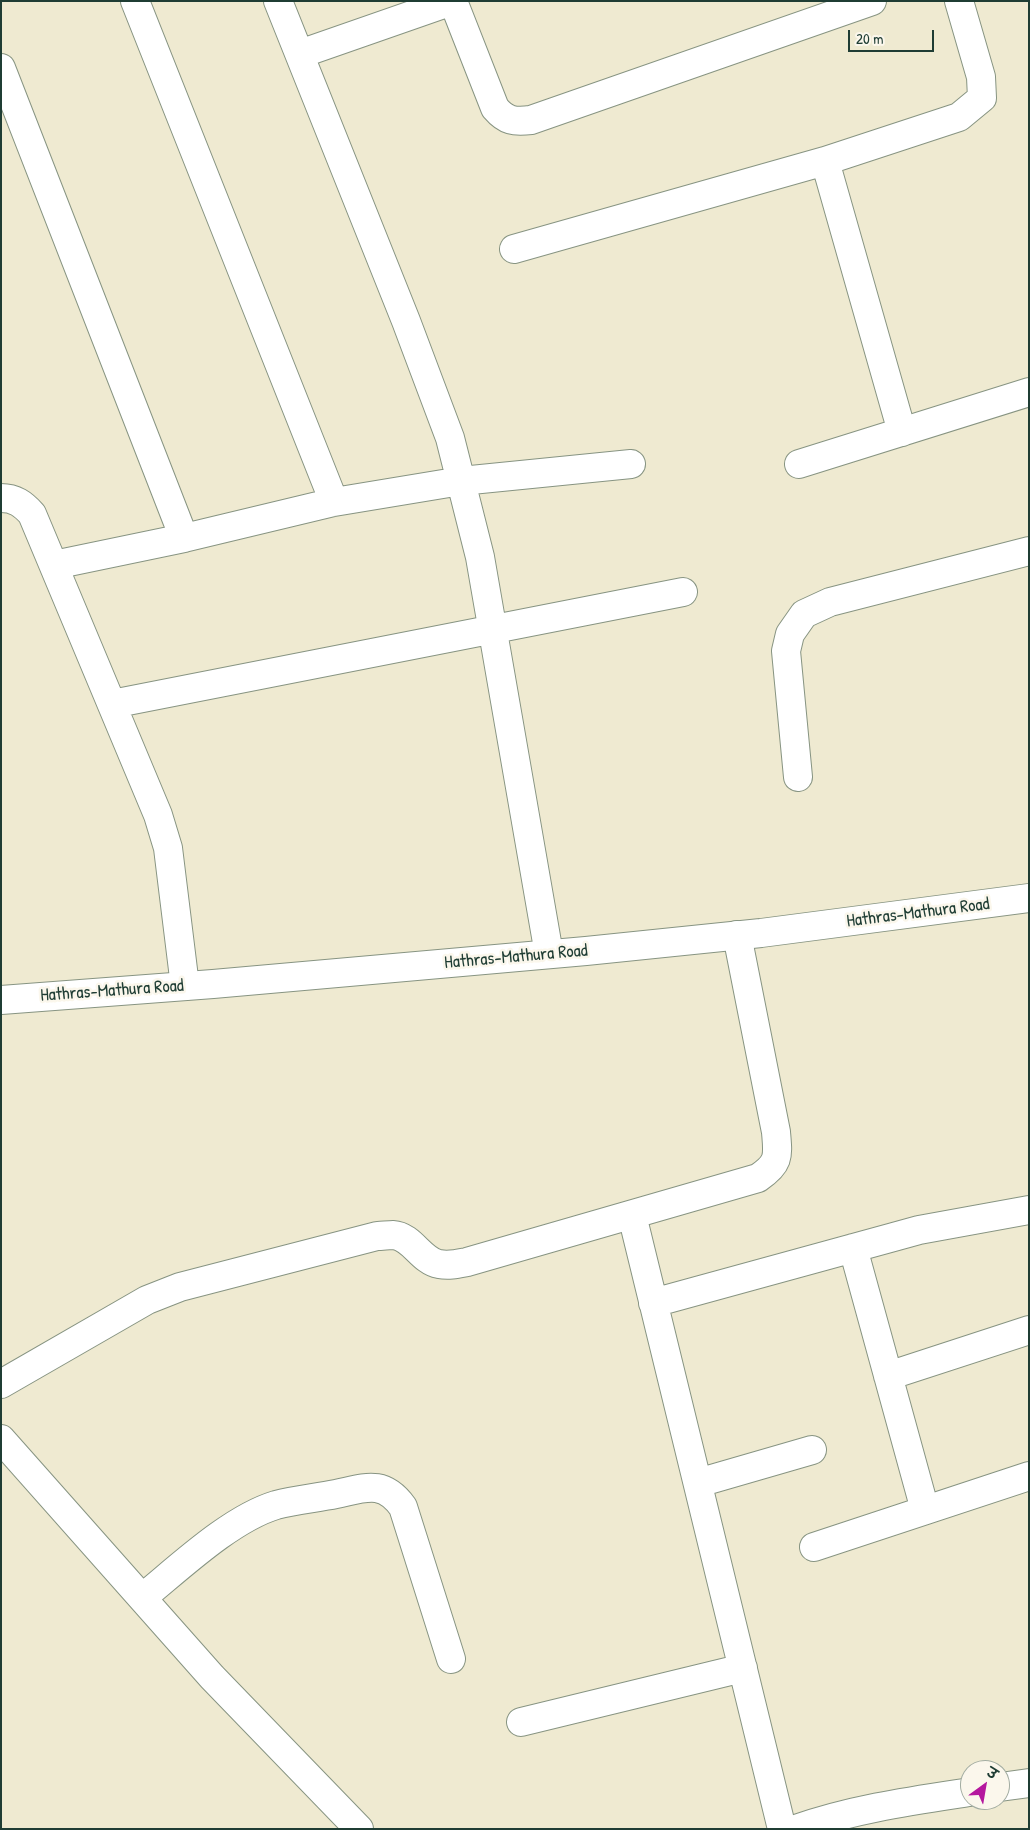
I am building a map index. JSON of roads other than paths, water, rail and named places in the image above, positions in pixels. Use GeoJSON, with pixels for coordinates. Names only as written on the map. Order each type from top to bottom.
{"type":"FeatureCollection","features":[{"type":"Feature","properties":{"kind":"main road"},"geometry":{"type":"LineString","coordinates":[[135,1],[334,502]]}},
{"type":"Feature","properties":{"kind":"main road"},"geometry":{"type":"LineString","coordinates":[[278,1],[450,438],[480,557],[549,954]]}},
{"type":"Feature","properties":{"kind":"main road"},"geometry":{"type":"LineString","coordinates":[[300,54],[452,1],[495,108],[502,117],[515,122],[540,117],[872,1]]}},
{"type":"Feature","properties":{"kind":"main road"},"geometry":{"type":"LineString","coordinates":[[514,248],[825,161],[959,117],[982,98],[981,77],[959,1]]}},
{"type":"Feature","properties":{"kind":"main road"},"geometry":{"type":"LineString","coordinates":[[1,68],[184,538]]}},
{"type":"Feature","properties":{"kind":"main road"},"geometry":{"type":"LineString","coordinates":[[825,161],[902,432]]}},
{"type":"Feature","properties":{"kind":"main road"},"geometry":{"type":"LineString","coordinates":[[799,464],[1029,392]]}},
{"type":"Feature","properties":{"kind":"main road"},"geometry":{"type":"LineString","coordinates":[[54,565],[184,538],[334,502],[461,481],[631,464]]}},
{"type":"Feature","properties":{"kind":"main road"},"geometry":{"type":"LineString","coordinates":[[4,492],[23,504],[32,514],[158,815],[168,848],[185,986]]}},
{"type":"Feature","properties":{"kind":"main road"},"geometry":{"type":"LineString","coordinates":[[798,777],[786,652],[790,634],[804,614],[830,602],[1029,551]]}},
{"type":"Feature","properties":{"kind":"main road"},"geometry":{"type":"LineString","coordinates":[[112,704],[683,592]]}},
{"type":"Feature","properties":{"kind":"main road","name":"Hathras-Mathura Road"},"geometry":{"type":"LineString","coordinates":[[1,1000],[549,954],[737,935],[1029,898]]}},
{"type":"Feature","properties":{"kind":"main road"},"geometry":{"type":"LineString","coordinates":[[1,1384],[116,1316],[147,1300],[180,1287],[377,1236],[394,1235],[405,1239],[424,1256],[437,1264],[450,1265],[467,1262],[758,1178],[770,1170],[778,1156],[776,1132],[737,935]]}},
{"type":"Feature","properties":{"kind":"main road"},"geometry":{"type":"LineString","coordinates":[[653,1303],[920,1230],[1029,1210]]}},
{"type":"Feature","properties":{"kind":"main road"},"geometry":{"type":"LineString","coordinates":[[632,1215],[782,1829]]}},
{"type":"Feature","properties":{"kind":"main road"},"geometry":{"type":"LineString","coordinates":[[853,1248],[925,1510]]}},
{"type":"Feature","properties":{"kind":"main road"},"geometry":{"type":"LineString","coordinates":[[888,1376],[1029,1330]]}},
{"type":"Feature","properties":{"kind":"main road"},"geometry":{"type":"LineString","coordinates":[[1,1439],[212,1677],[359,1829]]}},
{"type":"Feature","properties":{"kind":"main road"},"geometry":{"type":"LineString","coordinates":[[698,1483],[812,1450]]}},
{"type":"Feature","properties":{"kind":"main road"},"geometry":{"type":"LineString","coordinates":[[814,1547],[1029,1476]]}},
{"type":"Feature","properties":{"kind":"main road"},"geometry":{"type":"LineString","coordinates":[[142,1598],[224,1532],[251,1516],[275,1506],[294,1502],[368,1487],[384,1489],[396,1496],[404,1507],[451,1659]]}},
{"type":"Feature","properties":{"kind":"main road"},"geometry":{"type":"LineString","coordinates":[[521,1722],[743,1668]]}},
{"type":"Feature","properties":{"kind":"main road"},"geometry":{"type":"LineString","coordinates":[[1010,1786],[1029,1783]]}},
{"type":"Feature","properties":{"kind":"main road"},"geometry":{"type":"LineString","coordinates":[[796,1829],[830,1817],[871,1808],[960,1794]]}}]}
